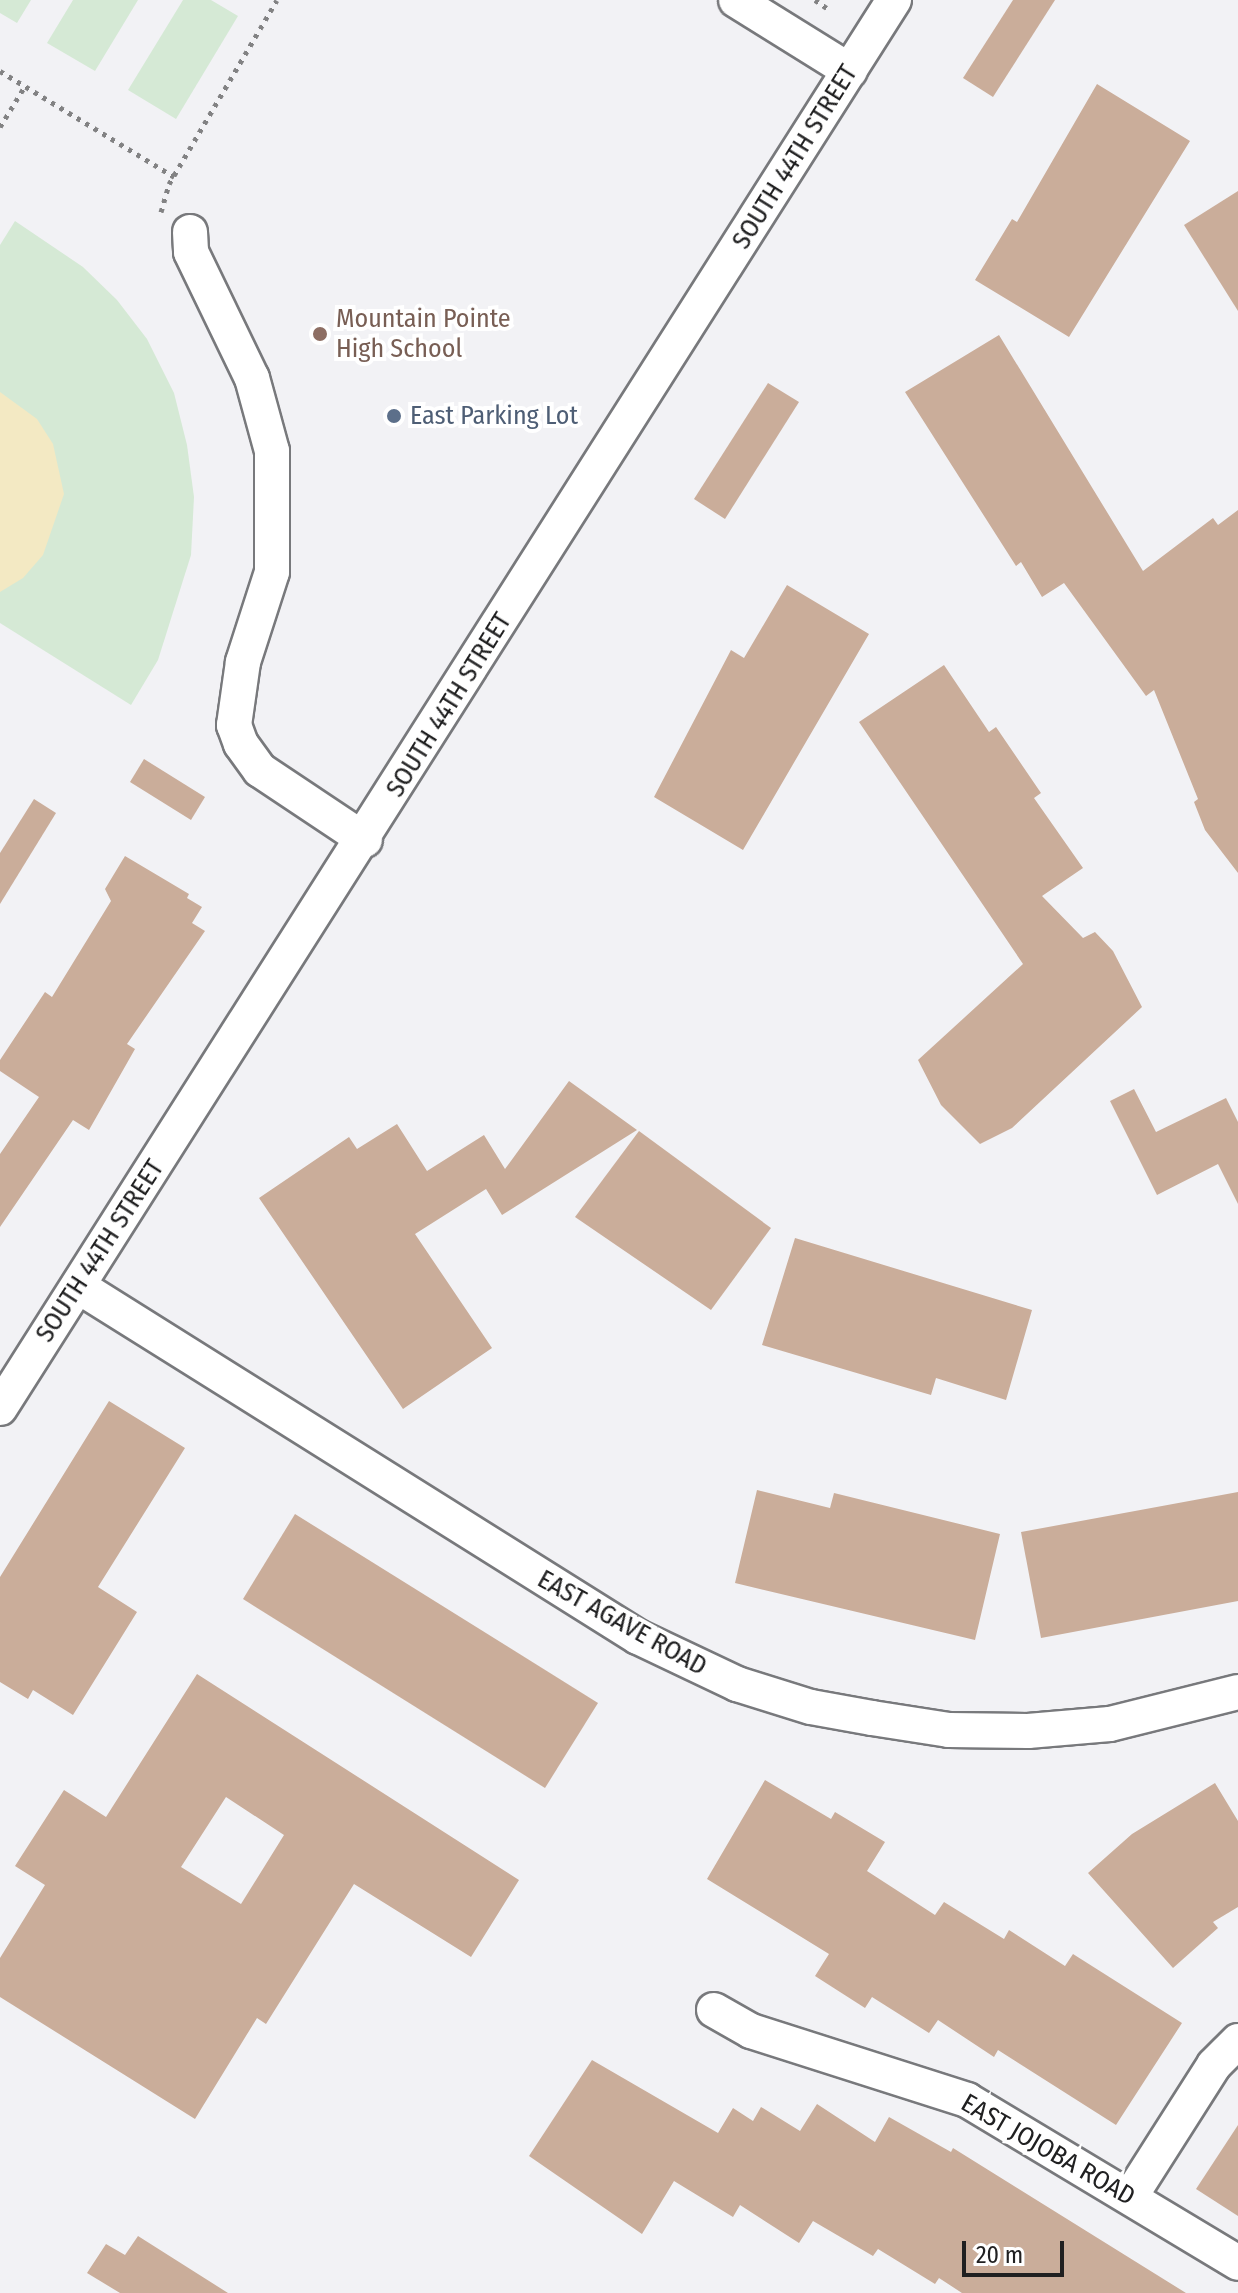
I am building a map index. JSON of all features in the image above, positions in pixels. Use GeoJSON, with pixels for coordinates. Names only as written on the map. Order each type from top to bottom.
{"type":"FeatureCollection","features":[{"type":"Feature","properties":{"kind":"street","name":"SOUTH 44TH STREET"},"geometry":{"type":"LineString","coordinates":[[0,1408],[365,840],[894,0]]}},
{"type":"Feature","properties":{"kind":"street"},"geometry":{"type":"LineString","coordinates":[[739,1],[850,71]]}},
{"type":"Feature","properties":{"kind":"street"},"geometry":{"type":"LineString","coordinates":[[175,228],[191,252],[252,378],[272,451],[272,572],[243,662],[234,725],[260,770],[365,840]]}},
{"type":"Feature","properties":{"kind":"street","name":"EAST AGAVE ROAD"},"geometry":{"type":"LineString","coordinates":[[78,1286],[638,1637],[737,1684],[811,1707],[949,1730],[1028,1731],[1110,1724],[1238,1692]]}},
{"type":"Feature","properties":{"kind":"street","name":"EAST JOJOBA ROAD"},"geometry":{"type":"LineString","coordinates":[[714,2010],[751,2031],[967,2100],[1238,2263]]}},
{"type":"Feature","properties":{"kind":"street"},"geometry":{"type":"LineString","coordinates":[[1130,2197],[1214,2065],[1238,2041]]}},
{"type":"Feature","properties":{"kind":"path"},"geometry":{"type":"LineString","coordinates":[[175,228],[174,177],[277,0]]}},
{"type":"Feature","properties":{"kind":"path"},"geometry":{"type":"LineString","coordinates":[[815,0],[827,8]]}},
{"type":"Feature","properties":{"kind":"path"},"geometry":{"type":"LineString","coordinates":[[0,71],[174,177]]}},
{"type":"Feature","properties":{"kind":"path"},"geometry":{"type":"LineString","coordinates":[[0,127],[25,86]]}},
{"type":"Feature","properties":{"kind":"green space"},"geometry":{"type":"Polygon","coordinates":[[[0,0],[31,0],[17,23],[0,13],[0,0]]]}},
{"type":"Feature","properties":{"kind":"green space"},"geometry":{"type":"Polygon","coordinates":[[[73,0],[138,0],[95,71],[47,43],[73,0]]]}},
{"type":"Feature","properties":{"kind":"green space"},"geometry":{"type":"Polygon","coordinates":[[[183,0],[211,0],[238,16],[176,119],[128,90],[183,0]]]}},
{"type":"Feature","properties":{"kind":"green space"},"geometry":{"type":"Polygon","coordinates":[[[15,221],[83,267],[117,300],[147,339],[174,393],[187,445],[194,497],[191,555],[158,660],[131,705],[0,623],[0,245],[15,221]]]}},
{"type":"Feature","properties":{"kind":"sand"},"geometry":{"type":"Polygon","coordinates":[[[0,392],[37,419],[53,444],[64,494],[43,555],[23,578],[0,592],[0,392]]]}},
{"type":"Feature","properties":{"kind":"building"},"geometry":{"type":"Polygon","coordinates":[[[1013,0],[1055,0],[993,97],[963,78],[1013,0]]]}},
{"type":"Feature","properties":{"kind":"building"},"geometry":{"type":"Polygon","coordinates":[[[1097,84],[1190,141],[1069,337],[975,280],[1012,219],[1017,222],[1097,84]]]}},
{"type":"Feature","properties":{"kind":"building"},"geometry":{"type":"Polygon","coordinates":[[[1238,191],[1238,311],[1184,225],[1238,191]]]}},
{"type":"Feature","properties":{"kind":"building"},"geometry":{"type":"Polygon","coordinates":[[[999,335],[1143,571],[1213,518],[1218,525],[1238,510],[1238,873],[1205,830],[1194,802],[1198,799],[1154,690],[1146,696],[1064,583],[1042,597],[1021,562],[1016,566],[905,392],[999,335]]]}},
{"type":"Feature","properties":{"kind":"building"},"geometry":{"type":"Polygon","coordinates":[[[768,383],[799,402],[725,519],[694,499],[768,383]]]}},
{"type":"Feature","properties":{"kind":"building"},"geometry":{"type":"Polygon","coordinates":[[[787,585],[869,634],[743,850],[654,797],[731,650],[744,658],[787,585]]]}},
{"type":"Feature","properties":{"kind":"building"},"geometry":{"type":"Polygon","coordinates":[[[944,665],[989,732],[996,727],[1041,793],[1034,798],[1083,868],[1042,896],[1083,938],[1095,932],[1113,951],[1142,1007],[1012,1128],[980,1144],[941,1105],[918,1060],[1023,964],[859,722],[944,665]]]}},
{"type":"Feature","properties":{"kind":"building"},"geometry":{"type":"Polygon","coordinates":[[[144,759],[205,797],[191,820],[130,782],[144,759]]]}},
{"type":"Feature","properties":{"kind":"building"},"geometry":{"type":"Polygon","coordinates":[[[34,799],[56,813],[0,904],[0,853],[34,799]]]}},
{"type":"Feature","properties":{"kind":"building"},"geometry":{"type":"Polygon","coordinates":[[[125,856],[189,894],[187,898],[202,907],[192,923],[205,931],[127,1044],[135,1049],[89,1130],[73,1120],[0,1227],[0,1154],[39,1097],[0,1071],[0,1060],[45,992],[52,997],[111,901],[105,889],[125,856]]]}},
{"type":"Feature","properties":{"kind":"building"},"geometry":{"type":"Polygon","coordinates":[[[569,1081],[637,1130],[502,1215],[486,1189],[415,1234],[492,1348],[403,1409],[259,1198],[349,1137],[357,1149],[397,1124],[427,1171],[484,1135],[505,1169],[569,1081]]]}},
{"type":"Feature","properties":{"kind":"building"},"geometry":{"type":"Polygon","coordinates":[[[1134,1089],[1156,1132],[1226,1098],[1238,1122],[1238,1204],[1218,1164],[1157,1195],[1110,1101],[1134,1089]]]}},
{"type":"Feature","properties":{"kind":"building"},"geometry":{"type":"Polygon","coordinates":[[[639,1131],[771,1228],[711,1310],[575,1217],[639,1131]]]}},
{"type":"Feature","properties":{"kind":"building"},"geometry":{"type":"Polygon","coordinates":[[[795,1238],[1032,1310],[1006,1400],[936,1378],[931,1395],[762,1345],[795,1238]]]}},
{"type":"Feature","properties":{"kind":"building"},"geometry":{"type":"Polygon","coordinates":[[[109,1401],[185,1448],[98,1587],[137,1612],[73,1715],[33,1690],[28,1699],[0,1682],[0,1577],[109,1401]]]}},
{"type":"Feature","properties":{"kind":"building"},"geometry":{"type":"Polygon","coordinates":[[[757,1490],[830,1508],[834,1493],[1000,1534],[975,1640],[735,1583],[757,1490]]]}},
{"type":"Feature","properties":{"kind":"building"},"geometry":{"type":"Polygon","coordinates":[[[1238,1492],[1238,1601],[1041,1638],[1021,1532],[1238,1492]]]}},
{"type":"Feature","properties":{"kind":"building"},"geometry":{"type":"Polygon","coordinates":[[[295,1514],[598,1703],[545,1788],[243,1599],[295,1514]]]}},
{"type":"Feature","properties":{"kind":"building"},"geometry":{"type":"Polygon","coordinates":[[[197,1674],[519,1880],[471,1957],[354,1884],[266,2024],[257,2018],[195,2119],[0,1997],[0,1958],[45,1885],[15,1866],[64,1790],[106,1817],[197,1674]],[[226,1797],[181,1867],[241,1904],[284,1835],[226,1797]]]}},
{"type":"Feature","properties":{"kind":"building"},"geometry":{"type":"Polygon","coordinates":[[[765,1780],[831,1819],[835,1812],[885,1842],[867,1871],[935,1915],[944,1902],[1004,1939],[1009,1930],[1065,1966],[1073,1954],[1182,2023],[1116,2125],[998,2050],[994,2057],[938,2020],[929,2033],[872,1997],[865,2008],[815,1976],[829,1954],[707,1879],[765,1780]]]}},
{"type":"Feature","properties":{"kind":"building"},"geometry":{"type":"Polygon","coordinates":[[[1215,1783],[1238,1821],[1238,1907],[1213,1922],[1218,1928],[1173,1968],[1088,1873],[1132,1834],[1215,1783]]]}},
{"type":"Feature","properties":{"kind":"building"},"geometry":{"type":"Polygon","coordinates":[[[592,2060],[718,2133],[733,2108],[753,2121],[761,2107],[800,2131],[817,2104],[875,2142],[889,2117],[951,2152],[953,2148],[1186,2293],[962,2293],[939,2278],[935,2284],[878,2249],[873,2256],[813,2221],[799,2243],[740,2205],[733,2217],[674,2181],[642,2234],[529,2156],[592,2060]]]}},
{"type":"Feature","properties":{"kind":"building"},"geometry":{"type":"Polygon","coordinates":[[[1238,2125],[1238,2216],[1196,2189],[1238,2125]]]}},
{"type":"Feature","properties":{"kind":"building"},"geometry":{"type":"Polygon","coordinates":[[[138,2236],[228,2293],[120,2293],[87,2273],[106,2244],[125,2255],[138,2236]]]}},
{"type":"Feature","properties":{"kind":"place","name":"Mountain Pointe High School"},"geometry":{"type":"Point","coordinates":[320,334]}},
{"type":"Feature","properties":{"kind":"place","name":"East Parking Lot"},"geometry":{"type":"Point","coordinates":[394,416]}}]}
